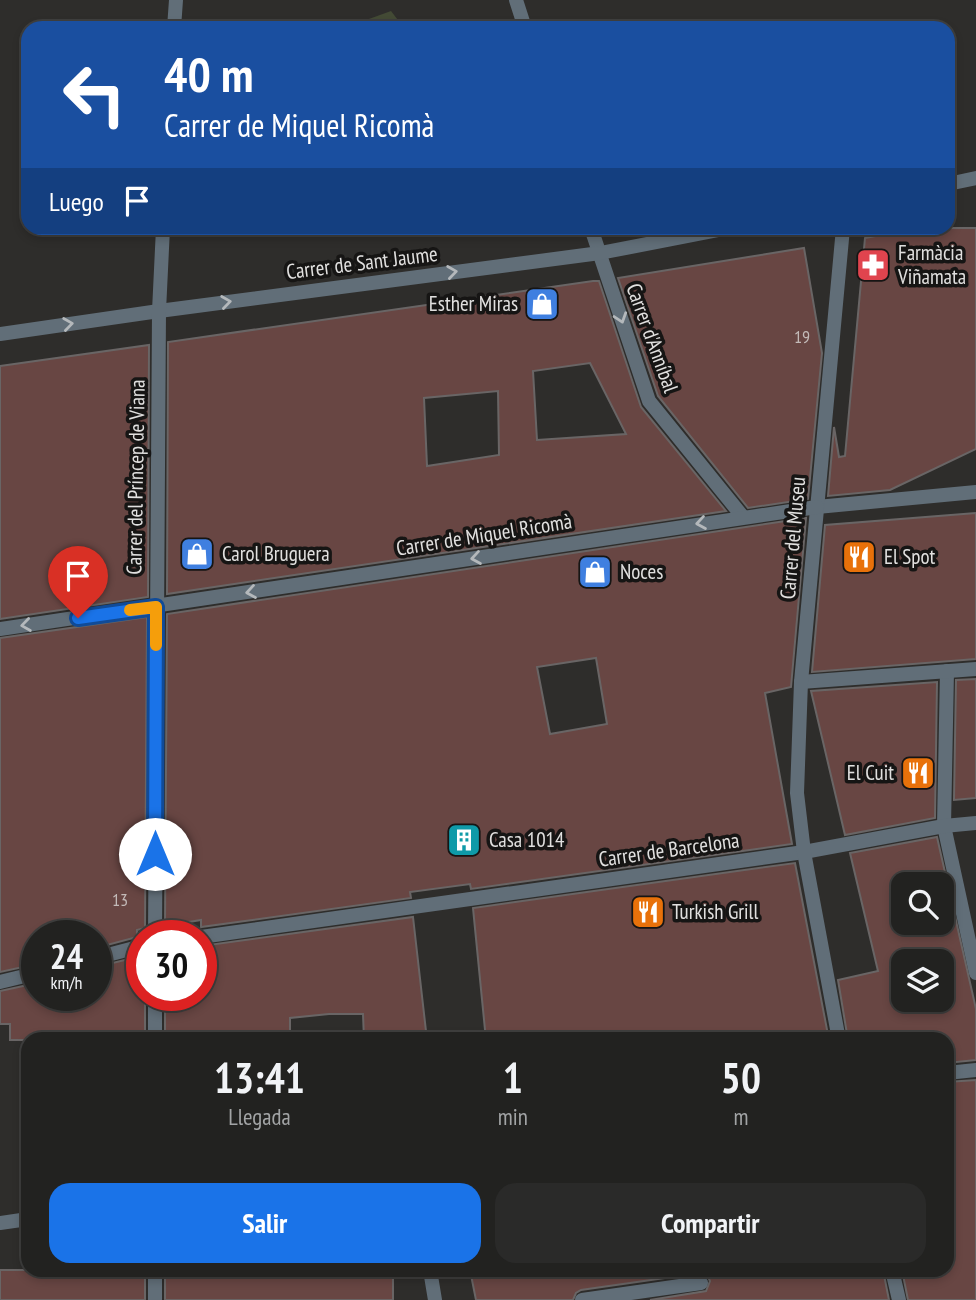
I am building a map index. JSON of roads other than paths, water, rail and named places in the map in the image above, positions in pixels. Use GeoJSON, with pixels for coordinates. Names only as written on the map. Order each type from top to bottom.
{"type":"FeatureCollection","features":[{"type":"Feature","properties":{"kind":"street"},"geometry":{"type":"LineString","coordinates":[[174,21],[176,0]]}},
{"type":"Feature","properties":{"kind":"street"},"geometry":{"type":"LineString","coordinates":[[516,0],[523,21]]}},
{"type":"Feature","properties":{"kind":"street"},"geometry":{"type":"LineString","coordinates":[[955,182],[976,178]]}},
{"type":"Feature","properties":{"kind":"street","name":"Carrer del Príncep de Viana"},"geometry":{"type":"LineString","coordinates":[[155,920],[159,311],[163,235]]}},
{"type":"Feature","properties":{"kind":"street","name":"Carrer d'Anníbal"},"geometry":{"type":"LineString","coordinates":[[594,235],[649,401],[744,517]]}},
{"type":"Feature","properties":{"kind":"street","name":"Carrer de Sant Jaume"},"geometry":{"type":"LineString","coordinates":[[0,334],[600,253],[693,235]]}},
{"type":"Feature","properties":{"kind":"street","name":"Carrer del Museu"},"geometry":{"type":"LineString","coordinates":[[838,1032],[804,852],[797,793],[801,682],[843,235]]}},
{"type":"Feature","properties":{"kind":"street","name":"Carrer de Miquel Ricomà"},"geometry":{"type":"LineString","coordinates":[[0,629],[744,517],[817,507],[976,492]]}},
{"type":"Feature","properties":{"kind":"street"},"geometry":{"type":"LineString","coordinates":[[801,682],[976,669]]}},
{"type":"Feature","properties":{"kind":"street"},"geometry":{"type":"LineString","coordinates":[[947,671],[944,826],[976,973]]}},
{"type":"Feature","properties":{"kind":"street","name":"Carrer de Barcelona"},"geometry":{"type":"LineString","coordinates":[[217,935],[804,852],[976,822]]}},
{"type":"Feature","properties":{"kind":"street"},"geometry":{"type":"LineString","coordinates":[[0,982],[21,977]]}},
{"type":"Feature","properties":{"kind":"street"},"geometry":{"type":"LineString","coordinates":[[155,1011],[155,1032]]}},
{"type":"Feature","properties":{"kind":"street"},"geometry":{"type":"LineString","coordinates":[[954,1072],[976,1070]]}},
{"type":"Feature","properties":{"kind":"street"},"geometry":{"type":"LineString","coordinates":[[0,1223],[21,1220]]}},
{"type":"Feature","properties":{"kind":"street"},"geometry":{"type":"LineString","coordinates":[[155,1277],[155,1300]]}},
{"type":"Feature","properties":{"kind":"street"},"geometry":{"type":"LineString","coordinates":[[431,1277],[435,1300]]}},
{"type":"Feature","properties":{"kind":"street"},"geometry":{"type":"LineString","coordinates":[[894,1277],[900,1300]]}},
{"type":"Feature","properties":{"kind":"street"},"geometry":{"type":"LineString","coordinates":[[582,1300],[701,1283]]}},
{"type":"Feature","properties":{"kind":"place","name":"Farmàcia Viñamata"},"geometry":{"type":"Point","coordinates":[873,265]}},
{"type":"Feature","properties":{"kind":"place","name":"Esther Miras"},"geometry":{"type":"Point","coordinates":[542,304]}},
{"type":"Feature","properties":{"kind":"place","name":"Carol Bruguera"},"geometry":{"type":"Point","coordinates":[197,554]}},
{"type":"Feature","properties":{"kind":"place","name":"El Spot"},"geometry":{"type":"Point","coordinates":[859,557]}},
{"type":"Feature","properties":{"kind":"place","name":"Noces"},"geometry":{"type":"Point","coordinates":[595,572]}},
{"type":"Feature","properties":{"kind":"place","name":"El Cuit"},"geometry":{"type":"Point","coordinates":[918,773]}},
{"type":"Feature","properties":{"kind":"place","name":"Casa 1014"},"geometry":{"type":"Point","coordinates":[464,840]}},
{"type":"Feature","properties":{"kind":"place","name":"Turkish Grill"},"geometry":{"type":"Point","coordinates":[648,912]}}]}
